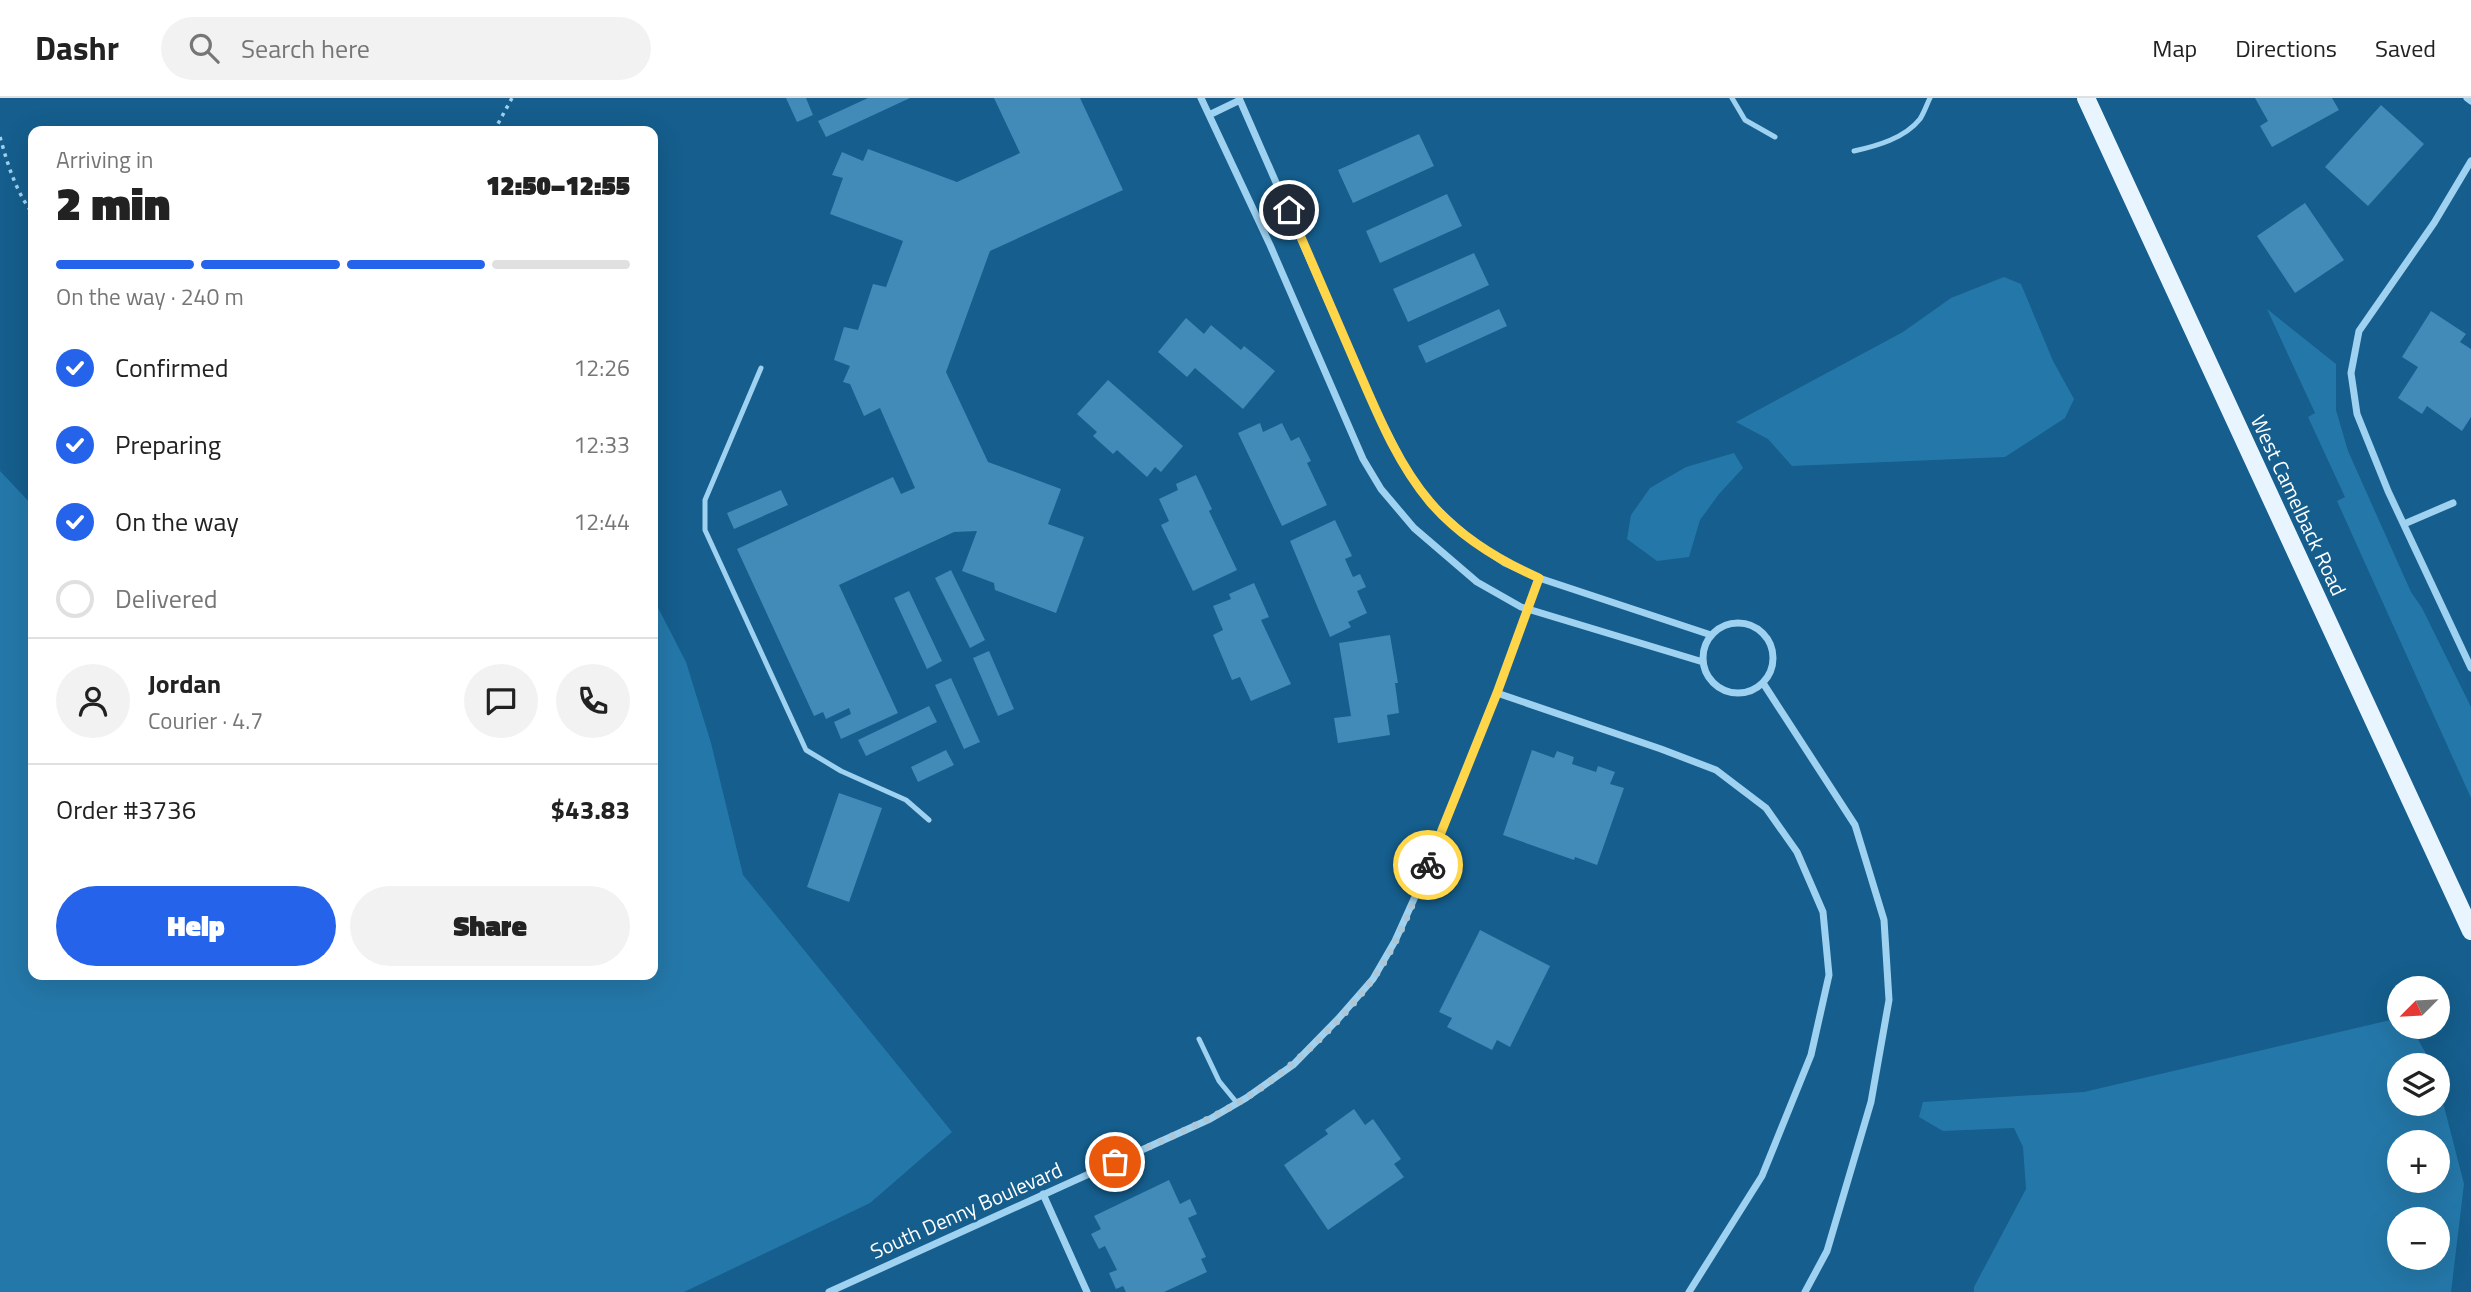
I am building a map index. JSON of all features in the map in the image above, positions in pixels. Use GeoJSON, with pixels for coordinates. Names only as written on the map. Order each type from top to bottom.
{"type":"FeatureCollection","features":[{"type":"Feature","properties":{"kind":"main road","name":"West Camelback Road"},"geometry":{"type":"LineString","coordinates":[[2086,98],[2471,932]]}},
{"type":"Feature","properties":{"kind":"street"},"geometry":{"type":"LineString","coordinates":[[1201,98],[1270,245],[1363,459],[1381,489],[1414,528],[1477,582],[1527,608],[1703,662]]}},
{"type":"Feature","properties":{"kind":"street"},"geometry":{"type":"LineString","coordinates":[[1209,115],[1242,99],[1373,404],[1406,471],[1431,504],[1471,540],[1505,563],[1539,578],[1710,635]]}},
{"type":"Feature","properties":{"kind":"street"},"geometry":{"type":"LineString","coordinates":[[2471,161],[2434,223],[2359,331],[2351,373],[2357,414],[2404,524],[2471,668]]}},
{"type":"Feature","properties":{"kind":"street"},"geometry":{"type":"LineString","coordinates":[[2404,524],[2453,503]]}},
{"type":"Feature","properties":{"kind":"street","name":"South Denny Boulevard"},"geometry":{"type":"LineString","coordinates":[[829,1292],[1210,1119],[1293,1065],[1373,979],[1395,941],[1497,693],[1539,578]]}},
{"type":"Feature","properties":{"kind":"street"},"geometry":{"type":"LineString","coordinates":[[1730,623],[1742,623],[1762,632],[1773,652],[1770,674],[1763,683],[1748,692],[1728,692],[1717,687],[1709,679],[1703,662],[1705,645],[1710,635],[1730,623]]}},
{"type":"Feature","properties":{"kind":"street"},"geometry":{"type":"LineString","coordinates":[[1763,683],[1855,825],[1884,920],[1889,1000],[1871,1102],[1827,1251],[1805,1292]]}},
{"type":"Feature","properties":{"kind":"street"},"geometry":{"type":"LineString","coordinates":[[1497,693],[1716,770],[1766,808],[1797,852],[1824,912],[1829,975],[1811,1055],[1762,1176],[1689,1292]]}},
{"type":"Feature","properties":{"kind":"street"},"geometry":{"type":"LineString","coordinates":[[1043,1194],[1087,1292]]}},
{"type":"Feature","properties":{"kind":"lane"},"geometry":{"type":"LineString","coordinates":[[1732,98],[1745,120],[1775,137]]}},
{"type":"Feature","properties":{"kind":"lane"},"geometry":{"type":"LineString","coordinates":[[1854,151],[1878,146],[1898,136],[1919,120],[1930,98]]}},
{"type":"Feature","properties":{"kind":"lane"},"geometry":{"type":"LineString","coordinates":[[761,368],[705,500],[705,530],[806,750],[841,771],[906,800],[929,820]]}},
{"type":"Feature","properties":{"kind":"lane"},"geometry":{"type":"LineString","coordinates":[[1199,1038],[1219,1081],[1237,1103]]}},
{"type":"Feature","properties":{"kind":"path"},"geometry":{"type":"LineString","coordinates":[[497,126],[512,98]]}},
{"type":"Feature","properties":{"kind":"path"},"geometry":{"type":"LineString","coordinates":[[0,136],[13,180],[28,208]]}},
{"type":"Feature","properties":{"kind":"shaded area"},"geometry":{"type":"Polygon","coordinates":[[[2004,277],[2021,284],[2053,361],[2074,399],[2065,418],[2005,457],[1792,466],[1768,439],[1736,422],[1903,332],[1951,298],[2004,277]]]}},
{"type":"Feature","properties":{"kind":"shaded area"},"geometry":{"type":"Polygon","coordinates":[[[2267,309],[2336,364],[2336,410],[2348,451],[2411,592],[2422,608],[2471,707],[2471,798],[2337,501],[2345,497],[2308,417],[2315,413],[2267,309]]]}},
{"type":"Feature","properties":{"kind":"shaded area"},"geometry":{"type":"Polygon","coordinates":[[[1734,453],[1743,468],[1700,520],[1689,557],[1657,561],[1627,539],[1631,515],[1650,488],[1686,467],[1734,453]]]}},
{"type":"Feature","properties":{"kind":"shaded area"},"geometry":{"type":"Polygon","coordinates":[[[0,471],[28,501],[28,980],[658,980],[658,608],[686,662],[711,743],[743,875],[952,1132],[870,1203],[684,1292],[0,1292],[0,471]]]}},
{"type":"Feature","properties":{"kind":"shaded area"},"geometry":{"type":"Polygon","coordinates":[[[2387,1021],[2387,1040],[2418,1040],[2426,1053],[2387,1053],[2387,1116],[2446,1116],[2464,1184],[2451,1292],[1974,1292],[1974,1287],[2026,1189],[2023,1147],[2014,1128],[1943,1131],[1919,1117],[1923,1102],[2084,1092],[2387,1021]]]}},
{"type":"Feature","properties":{"kind":"building"},"geometry":{"type":"Polygon","coordinates":[[[786,98],[806,98],[813,115],[797,122],[786,98]]]}},
{"type":"Feature","properties":{"kind":"building"},"geometry":{"type":"Polygon","coordinates":[[[868,98],[910,98],[826,137],[818,121],[868,98]]]}},
{"type":"Feature","properties":{"kind":"building"},"geometry":{"type":"Polygon","coordinates":[[[994,98],[1080,98],[1123,190],[990,251],[946,372],[988,462],[1061,489],[1048,524],[1084,537],[1056,613],[995,590],[994,583],[962,571],[977,531],[954,532],[839,585],[898,713],[841,739],[834,722],[851,714],[849,708],[826,719],[823,712],[814,716],[737,549],[893,477],[901,494],[915,488],[880,408],[864,416],[850,384],[843,382],[850,366],[834,360],[844,327],[858,330],[873,284],[886,287],[903,241],[830,214],[843,178],[832,175],[842,152],[863,161],[868,149],[957,182],[1020,153],[994,98]]]}},
{"type":"Feature","properties":{"kind":"building"},"geometry":{"type":"Polygon","coordinates":[[[2255,98],[2332,98],[2339,110],[2272,147],[2260,126],[2268,121],[2255,98]]]}},
{"type":"Feature","properties":{"kind":"building"},"geometry":{"type":"Polygon","coordinates":[[[2381,105],[2424,144],[2368,206],[2325,167],[2381,105]]]}},
{"type":"Feature","properties":{"kind":"building"},"geometry":{"type":"Polygon","coordinates":[[[1419,134],[1434,166],[1353,203],[1338,170],[1419,134]]]}},
{"type":"Feature","properties":{"kind":"building"},"geometry":{"type":"Polygon","coordinates":[[[1447,194],[1462,226],[1380,263],[1366,231],[1447,194]]]}},
{"type":"Feature","properties":{"kind":"building"},"geometry":{"type":"Polygon","coordinates":[[[2305,203],[2344,260],[2295,293],[2257,236],[2305,203]]]}},
{"type":"Feature","properties":{"kind":"building"},"geometry":{"type":"Polygon","coordinates":[[[1474,253],[1489,285],[1408,322],[1393,289],[1474,253]]]}},
{"type":"Feature","properties":{"kind":"building"},"geometry":{"type":"Polygon","coordinates":[[[1499,309],[1507,326],[1426,363],[1418,346],[1499,309]]]}},
{"type":"Feature","properties":{"kind":"building"},"geometry":{"type":"Polygon","coordinates":[[[2431,311],[2466,334],[2460,342],[2471,349],[2471,417],[2462,431],[2427,406],[2422,414],[2398,398],[2418,367],[2402,357],[2431,311]]]}},
{"type":"Feature","properties":{"kind":"building"},"geometry":{"type":"Polygon","coordinates":[[[1186,318],[1204,334],[1211,325],[1241,350],[1244,346],[1275,371],[1243,409],[1195,368],[1187,377],[1158,352],[1186,318]]]}},
{"type":"Feature","properties":{"kind":"building"},"geometry":{"type":"Polygon","coordinates":[[[1108,380],[1183,446],[1161,472],[1155,467],[1147,477],[1117,450],[1113,454],[1093,436],[1097,432],[1077,414],[1108,380]]]}},
{"type":"Feature","properties":{"kind":"building"},"geometry":{"type":"Polygon","coordinates":[[[1260,423],[1263,432],[1282,423],[1291,441],[1299,437],[1311,461],[1307,463],[1327,505],[1282,526],[1238,433],[1260,423]]]}},
{"type":"Feature","properties":{"kind":"building"},"geometry":{"type":"Polygon","coordinates":[[[1196,475],[1212,509],[1209,511],[1237,570],[1193,591],[1161,525],[1169,521],[1159,499],[1178,490],[1176,484],[1196,475]]]}},
{"type":"Feature","properties":{"kind":"building"},"geometry":{"type":"Polygon","coordinates":[[[781,490],[788,505],[734,529],[727,513],[781,490]]]}},
{"type":"Feature","properties":{"kind":"building"},"geometry":{"type":"Polygon","coordinates":[[[1335,520],[1352,556],[1345,559],[1353,577],[1360,574],[1366,587],[1357,591],[1367,613],[1348,622],[1351,627],[1330,637],[1290,541],[1335,520]]]}},
{"type":"Feature","properties":{"kind":"building"},"geometry":{"type":"Polygon","coordinates":[[[951,570],[985,640],[970,648],[935,578],[951,570]]]}},
{"type":"Feature","properties":{"kind":"building"},"geometry":{"type":"Polygon","coordinates":[[[1254,583],[1269,617],[1261,620],[1291,684],[1251,701],[1240,677],[1232,680],[1213,635],[1223,630],[1213,606],[1231,599],[1229,594],[1254,583]]]}},
{"type":"Feature","properties":{"kind":"building"},"geometry":{"type":"Polygon","coordinates":[[[909,591],[942,661],[927,669],[894,598],[909,591]]]}},
{"type":"Feature","properties":{"kind":"building"},"geometry":{"type":"Polygon","coordinates":[[[1390,635],[1398,683],[1395,683],[1399,713],[1387,715],[1390,735],[1338,743],[1334,718],[1351,716],[1339,643],[1390,635]]]}},
{"type":"Feature","properties":{"kind":"building"},"geometry":{"type":"Polygon","coordinates":[[[989,651],[1014,709],[998,716],[973,658],[989,651]]]}},
{"type":"Feature","properties":{"kind":"building"},"geometry":{"type":"Polygon","coordinates":[[[951,678],[980,742],[964,749],[935,685],[951,678]]]}},
{"type":"Feature","properties":{"kind":"building"},"geometry":{"type":"Polygon","coordinates":[[[929,706],[937,722],[866,756],[858,740],[929,706]]]}},
{"type":"Feature","properties":{"kind":"building"},"geometry":{"type":"Polygon","coordinates":[[[946,750],[954,765],[918,782],[911,767],[946,750]]]}},
{"type":"Feature","properties":{"kind":"building"},"geometry":{"type":"Polygon","coordinates":[[[1532,750],[1554,758],[1557,751],[1574,757],[1572,764],[1596,772],[1598,766],[1615,772],[1610,784],[1624,788],[1597,865],[1575,857],[1574,860],[1503,835],[1532,750]]]}},
{"type":"Feature","properties":{"kind":"building"},"geometry":{"type":"Polygon","coordinates":[[[839,793],[882,808],[849,902],[807,887],[839,793]]]}},
{"type":"Feature","properties":{"kind":"building"},"geometry":{"type":"Polygon","coordinates":[[[1480,930],[1550,966],[1510,1047],[1497,1040],[1492,1050],[1447,1027],[1452,1018],[1439,1012],[1480,930]]]}},
{"type":"Feature","properties":{"kind":"building"},"geometry":{"type":"Polygon","coordinates":[[[1354,1109],[1365,1125],[1373,1119],[1401,1159],[1394,1164],[1404,1177],[1328,1230],[1284,1165],[1328,1134],[1325,1130],[1354,1109]]]}},
{"type":"Feature","properties":{"kind":"building"},"geometry":{"type":"Polygon","coordinates":[[[1169,1180],[1180,1204],[1190,1199],[1197,1214],[1188,1218],[1206,1257],[1201,1259],[1207,1272],[1164,1292],[1126,1292],[1123,1286],[1116,1289],[1109,1273],[1117,1270],[1105,1246],[1099,1249],[1091,1234],[1101,1229],[1094,1216],[1169,1180]]]}},
{"type":"Feature","properties":{"kind":"way so far"},"geometry":{"type":"LineString","coordinates":[[1115,1162],[1210,1119],[1293,1065],[1373,979],[1395,941],[1428,865]]}},
{"type":"Feature","properties":{"kind":"route"},"geometry":{"type":"LineString","coordinates":[[1289,210],[1373,404],[1406,471],[1431,504],[1471,540],[1505,563],[1539,578],[1497,693],[1428,865]]}}]}
